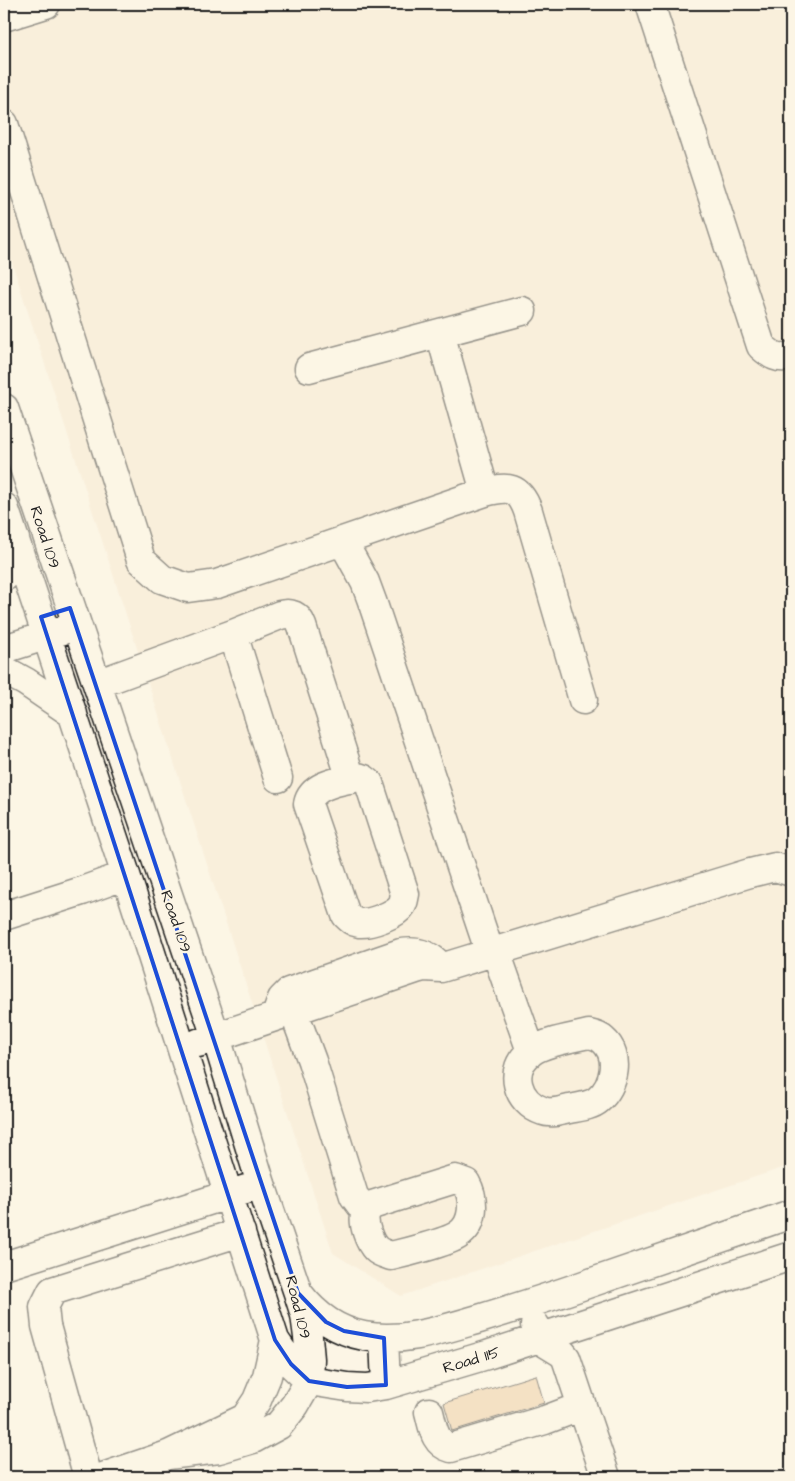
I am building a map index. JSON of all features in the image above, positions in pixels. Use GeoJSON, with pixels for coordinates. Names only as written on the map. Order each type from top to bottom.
{"type":"FeatureCollection","features":[{"type":"Feature","properties":{"kind":"street"},"geometry":{"type":"LineString","coordinates":[[4,17],[46,4]]}},
{"type":"Feature","properties":{"kind":"street"},"geometry":{"type":"LineString","coordinates":[[650,4],[761,346],[771,355],[784,358],[791,356]]}},
{"type":"Feature","properties":{"kind":"street"},"geometry":{"type":"LineString","coordinates":[[4,124],[141,560],[162,579],[188,588],[217,584],[485,492],[501,488],[514,490],[524,499],[583,700]]}},
{"type":"Feature","properties":{"kind":"street"},"geometry":{"type":"LineString","coordinates":[[309,368],[522,311]]}},
{"type":"Feature","properties":{"kind":"street"},"geometry":{"type":"LineString","coordinates":[[440,333],[485,492]]}},
{"type":"Feature","properties":{"kind":"street","name":"Road 109"},"geometry":{"type":"LineString","coordinates":[[4,408],[216,1037],[261,1184],[298,1293],[308,1337],[309,1381]]}},
{"type":"Feature","properties":{"kind":"street","name":"Road 109"},"geometry":{"type":"LineString","coordinates":[[4,507],[74,714],[275,1340],[290,1364],[309,1381]]}},
{"type":"Feature","properties":{"kind":"street"},"geometry":{"type":"LineString","coordinates":[[4,577],[14,539]]}},
{"type":"Feature","properties":{"kind":"street"},"geometry":{"type":"LineString","coordinates":[[343,542],[365,582],[493,952],[532,1051]]}},
{"type":"Feature","properties":{"kind":"street"},"geometry":{"type":"LineString","coordinates":[[97,684],[287,613],[294,615],[299,620],[351,779]]}},
{"type":"Feature","properties":{"kind":"street"},"geometry":{"type":"LineString","coordinates":[[4,649],[44,626],[73,617]]}},
{"type":"Feature","properties":{"kind":"street"},"geometry":{"type":"LineString","coordinates":[[4,629],[44,626]]}},
{"type":"Feature","properties":{"kind":"street"},"geometry":{"type":"LineString","coordinates":[[233,634],[278,778]]}},
{"type":"Feature","properties":{"kind":"street"},"geometry":{"type":"LineString","coordinates":[[4,670],[43,692],[74,714]]}},
{"type":"Feature","properties":{"kind":"street"},"geometry":{"type":"LineString","coordinates":[[364,778],[369,783],[405,894],[403,904],[395,912],[359,923],[351,920],[346,915],[308,804],[314,791],[351,779],[364,778]]}},
{"type":"Feature","properties":{"kind":"street"},"geometry":{"type":"LineString","coordinates":[[182,1048],[216,1037],[287,1021],[430,983],[437,977],[441,968],[750,873],[775,867],[791,872]]}},
{"type":"Feature","properties":{"kind":"street"},"geometry":{"type":"LineString","coordinates":[[4,916],[126,875]]}},
{"type":"Feature","properties":{"kind":"street"},"geometry":{"type":"LineString","coordinates":[[366,1212],[354,1196],[312,1061],[287,1021],[282,999],[289,992],[401,953],[412,951],[424,954],[434,960],[441,968]]}},
{"type":"Feature","properties":{"kind":"street"},"geometry":{"type":"LineString","coordinates":[[4,1266],[261,1184]]}},
{"type":"Feature","properties":{"kind":"street"},"geometry":{"type":"LineString","coordinates":[[298,1293],[310,1309],[326,1322],[350,1333],[384,1338],[408,1337],[430,1333],[528,1305],[791,1214]]}},
{"type":"Feature","properties":{"kind":"street"},"geometry":{"type":"LineString","coordinates":[[88,1477],[46,1326],[44,1307],[52,1291],[241,1232]]}},
{"type":"Feature","properties":{"kind":"street","name":"Road 115"},"geometry":{"type":"LineString","coordinates":[[309,1381],[347,1388],[367,1388],[386,1385],[541,1338],[791,1256]]}},
{"type":"Feature","properties":{"kind":"street"},"geometry":{"type":"LineString","coordinates":[[528,1305],[541,1338],[548,1346],[566,1358],[606,1477]]}},
{"type":"Feature","properties":{"kind":"street"},"geometry":{"type":"LineString","coordinates":[[384,1338],[386,1385]]}},
{"type":"Feature","properties":{"kind":"street"},"geometry":{"type":"LineString","coordinates":[[102,1477],[168,1455],[245,1418],[258,1400],[267,1376],[275,1340]]}},
{"type":"Feature","properties":{"kind":"street"},"geometry":{"type":"LineString","coordinates":[[168,1455],[219,1449],[253,1439],[279,1425],[295,1405],[309,1381]]}},
{"type":"Feature","properties":{"kind":"street"},"geometry":{"type":"LineString","coordinates":[[429,1412],[438,1441],[444,1446],[451,1448],[551,1418],[582,1406]]}},
{"type":"Feature","properties":{"kind":"highlighted area"},"geometry":{"type":"Polygon","coordinates":[[[70,608],[298,1293],[326,1322],[344,1331],[384,1338],[386,1385],[347,1387],[309,1381],[291,1364],[275,1340],[41,617],[70,608]]]}},
{"type":"Feature","properties":{"kind":"shaded area"},"geometry":{"type":"Polygon","coordinates":[[[4,4],[791,4],[791,1165],[401,1296],[333,1253],[4,238],[4,4]]]}},
{"type":"Feature","properties":{"kind":"building"},"geometry":{"type":"Polygon","coordinates":[[[536,1375],[544,1403],[452,1431],[444,1403],[536,1375]]]}}]}
